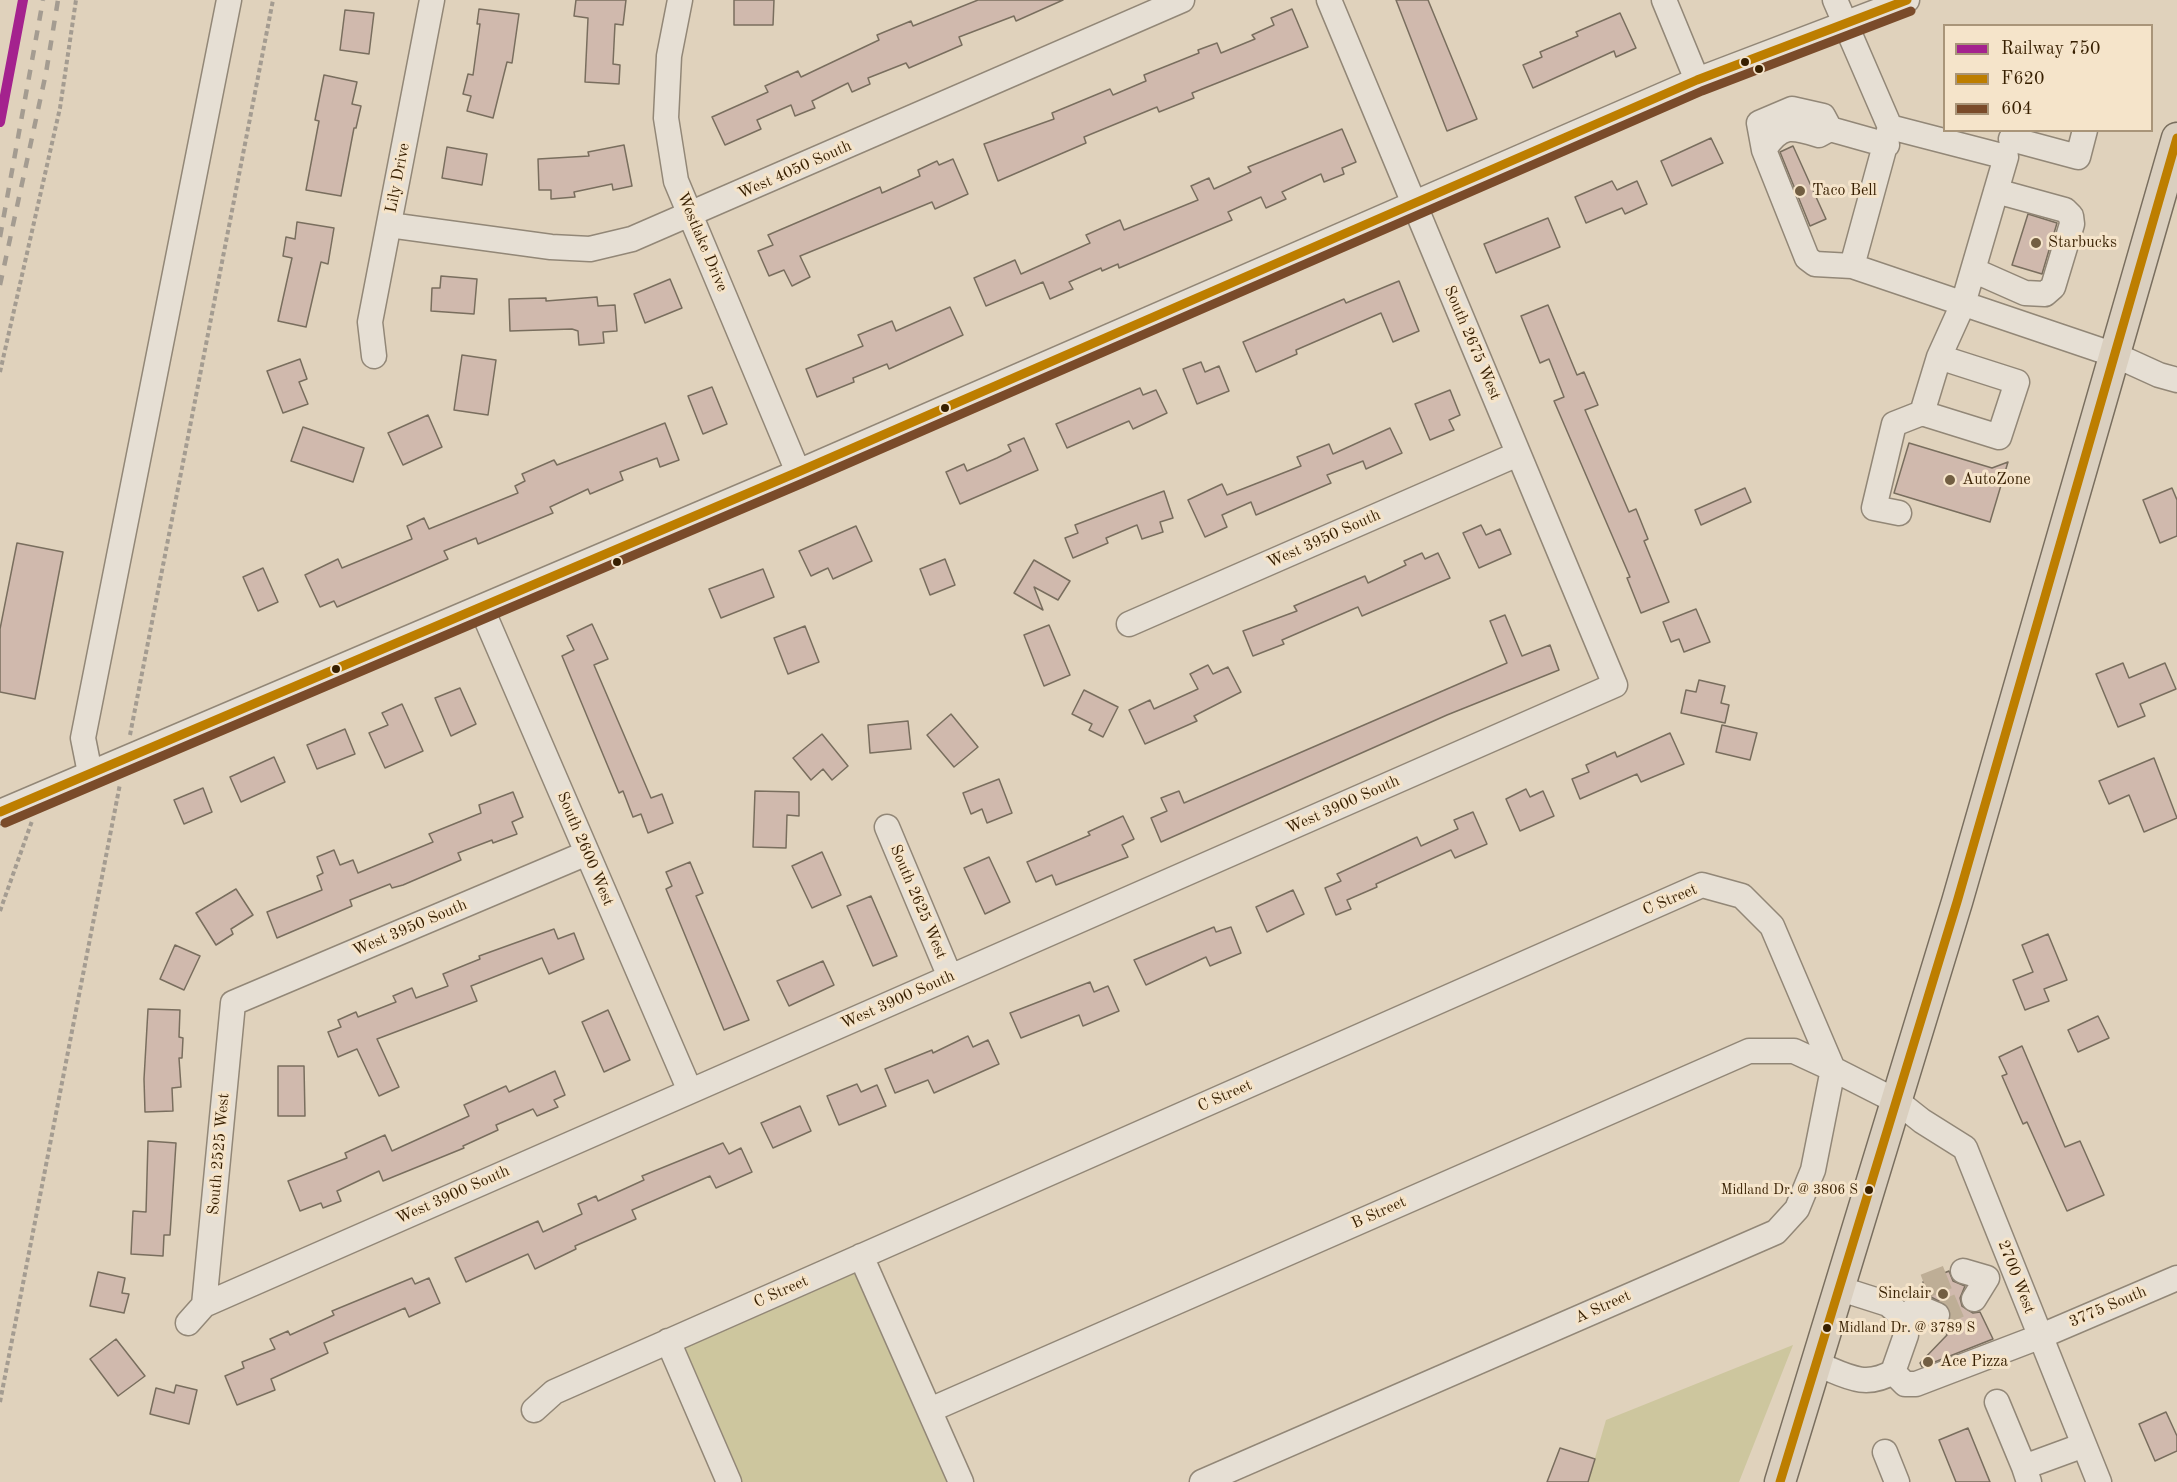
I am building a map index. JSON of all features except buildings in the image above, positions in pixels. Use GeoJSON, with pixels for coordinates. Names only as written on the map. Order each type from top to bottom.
{"type":"FeatureCollection","features":[{"type":"Feature","properties":{"kind":"main road"},"geometry":{"type":"LineString","coordinates":[[1780,1482],[1898,1101],[2177,138]]}},
{"type":"Feature","properties":{"kind":"street"},"geometry":{"type":"LineString","coordinates":[[90,773],[83,738],[230,0]]}},
{"type":"Feature","properties":{"kind":"street","name":"Lily Drive"},"geometry":{"type":"LineString","coordinates":[[374,356],[370,322],[432,0]]}},
{"type":"Feature","properties":{"kind":"street","name":"Westlake Drive"},"geometry":{"type":"LineString","coordinates":[[680,0],[669,56],[666,118],[676,181],[798,472]]}},
{"type":"Feature","properties":{"kind":"street","name":"West 4050 South"},"geometry":{"type":"LineString","coordinates":[[389,225],[551,247],[590,249],[632,239],[1182,0]]}},
{"type":"Feature","properties":{"kind":"street","name":"South 2675 West"},"geometry":{"type":"LineString","coordinates":[[1329,0],[1615,686]]}},
{"type":"Feature","properties":{"kind":"street"},"geometry":{"type":"LineString","coordinates":[[1664,0],[1697,80]]}},
{"type":"Feature","properties":{"kind":"street"},"geometry":{"type":"LineString","coordinates":[[1835,0],[1888,136],[1852,266]]}},
{"type":"Feature","properties":{"kind":"street"},"geometry":{"type":"LineString","coordinates":[[0,812],[798,472],[1415,205],[1697,80],[1907,0]]}},
{"type":"Feature","properties":{"kind":"street"},"geometry":{"type":"LineString","coordinates":[[2084,132],[2078,157],[2010,142],[1888,136],[1830,129],[1823,116],[1792,109],[1759,123],[1764,150],[1806,258],[1815,264],[1852,266],[2115,355],[2159,375],[2177,380]]}},
{"type":"Feature","properties":{"kind":"street"},"geometry":{"type":"LineString","coordinates":[[1922,413],[1939,357],[1963,304],[2010,142]]}},
{"type":"Feature","properties":{"kind":"street"},"geometry":{"type":"LineString","coordinates":[[1973,270],[2025,293],[2045,294],[2053,286],[2072,224],[2071,216],[2065,210],[1996,191]]}},
{"type":"Feature","properties":{"kind":"street"},"geometry":{"type":"LineString","coordinates":[[1899,513],[1874,508],[1894,424],[1922,413],[1999,437],[2017,382],[1939,357]]}},
{"type":"Feature","properties":{"kind":"street","name":"West 3950 South"},"geometry":{"type":"LineString","coordinates":[[1129,624],[1518,454]]}},
{"type":"Feature","properties":{"kind":"street","name":"South 2600 West"},"geometry":{"type":"LineString","coordinates":[[481,607],[690,1092]]}},
{"type":"Feature","properties":{"kind":"street","name":"West 3900 South"},"geometry":{"type":"LineString","coordinates":[[188,1323],[204,1305],[1615,686]]}},
{"type":"Feature","properties":{"kind":"street","name":"South 2625 West"},"geometry":{"type":"LineString","coordinates":[[886,827],[950,977]]}},
{"type":"Feature","properties":{"kind":"street","name":"West 3950 South"},"geometry":{"type":"LineString","coordinates":[[233,1003],[587,853]]}},
{"type":"Feature","properties":{"kind":"street","name":"C Street"},"geometry":{"type":"LineString","coordinates":[[534,1410],[554,1392],[1702,885],[1742,896],[1772,926],[1833,1069]]}},
{"type":"Feature","properties":{"kind":"street","name":"South 2525 West"},"geometry":{"type":"LineString","coordinates":[[204,1305],[233,1003]]}},
{"type":"Feature","properties":{"kind":"street","name":"B Street"},"geometry":{"type":"LineString","coordinates":[[930,1410],[1749,1051],[1794,1051],[1833,1069]]}},
{"type":"Feature","properties":{"kind":"street"},"geometry":{"type":"LineString","coordinates":[[1833,1069],[1898,1101]]}},
{"type":"Feature","properties":{"kind":"street","name":"A Street"},"geometry":{"type":"LineString","coordinates":[[1202,1482],[1776,1232],[1797,1209],[1812,1170],[1833,1069]]}},
{"type":"Feature","properties":{"kind":"street","name":"2700 West"},"geometry":{"type":"LineString","coordinates":[[1898,1101],[1922,1121],[1965,1148],[2099,1482]]}},
{"type":"Feature","properties":{"kind":"street"},"geometry":{"type":"LineString","coordinates":[[861,1256],[961,1482]]}},
{"type":"Feature","properties":{"kind":"street"},"geometry":{"type":"LineString","coordinates":[[1973,1284],[2016,1276]]}},
{"type":"Feature","properties":{"kind":"street","name":"3775 South"},"geometry":{"type":"LineString","coordinates":[[1893,1372],[1905,1384],[1917,1384],[2039,1337],[2177,1278]]}},
{"type":"Feature","properties":{"kind":"street"},"geometry":{"type":"LineString","coordinates":[[1817,1364],[1863,1382],[1883,1378],[1893,1372],[1906,1335],[1923,1305],[1888,1304],[1841,1289]]}},
{"type":"Feature","properties":{"kind":"street"},"geometry":{"type":"LineString","coordinates":[[668,1341],[729,1482]]}},
{"type":"Feature","properties":{"kind":"street"},"geometry":{"type":"LineString","coordinates":[[1997,1402],[2026,1475],[2084,1445]]}},
{"type":"Feature","properties":{"kind":"street"},"geometry":{"type":"LineString","coordinates":[[1884,1452],[1897,1482]]}},
{"type":"Feature","properties":{"kind":"path"},"geometry":{"type":"LineString","coordinates":[[0,372],[60,108],[76,0]]}},
{"type":"Feature","properties":{"kind":"path"},"geometry":{"type":"LineString","coordinates":[[130,731],[273,0]]}},
{"type":"Feature","properties":{"kind":"path"},"geometry":{"type":"LineString","coordinates":[[0,911],[42,794]]}},
{"type":"Feature","properties":{"kind":"path"},"geometry":{"type":"LineString","coordinates":[[0,1402],[116,803]]}},
{"type":"Feature","properties":{"kind":"shaded area"},"geometry":{"type":"Polygon","coordinates":[[[862,1267],[956,1482],[736,1482],[678,1348],[862,1267]]]}},
{"type":"Feature","properties":{"kind":"shaded area"},"geometry":{"type":"Polygon","coordinates":[[[1793,1345],[1739,1482],[1588,1482],[1606,1420],[1793,1345]]]}},
{"type":"Feature","properties":{"kind":"tunnel"},"geometry":{"type":"LineString","coordinates":[[1925,1286],[1963,1271]]}},
{"type":"Feature","properties":{"kind":"tunnel"},"geometry":{"type":"LineString","coordinates":[[1937,1315],[1974,1299]]}},
{"type":"Feature","properties":{"kind":"railway"},"geometry":{"type":"LineString","coordinates":[[0,237],[43,0]]}},
{"type":"Feature","properties":{"kind":"railway"},"geometry":{"type":"LineString","coordinates":[[0,285],[46,73],[58,0]]}},
{"type":"Feature","properties":{"kind":"rail line","name":"750"},"geometry":{"type":"LineString","coordinates":[[0,122],[23,0]]}},
{"type":"Feature","properties":{"kind":"transit line","name":"F620"},"geometry":{"type":"LineString","coordinates":[[0,812],[798,472],[1697,80],[1907,0]]}},
{"type":"Feature","properties":{"kind":"transit line","name":"604"},"geometry":{"type":"LineString","coordinates":[[5,823],[803,483],[1702,91],[1911,11]]}},
{"type":"Feature","properties":{"kind":"transit line","name":"F620"},"geometry":{"type":"LineString","coordinates":[[1780,1482],[1957,902],[2177,138]]}},
{"type":"Feature","properties":{"kind":"place","name":"Taco Bell"},"geometry":{"type":"Point","coordinates":[1800,191]}},
{"type":"Feature","properties":{"kind":"place","name":"Starbucks"},"geometry":{"type":"Point","coordinates":[2036,243]}},
{"type":"Feature","properties":{"kind":"place","name":"AutoZone"},"geometry":{"type":"Point","coordinates":[1950,480]}},
{"type":"Feature","properties":{"kind":"place","name":"Midland Dr. @ 3806 S"},"geometry":{"type":"Point","coordinates":[1869,1190]}},
{"type":"Feature","properties":{"kind":"place","name":"Sinclair"},"geometry":{"type":"Point","coordinates":[1943,1294]}},
{"type":"Feature","properties":{"kind":"place","name":"Midland Dr. @ 3789 S"},"geometry":{"type":"Point","coordinates":[1827,1328]}},
{"type":"Feature","properties":{"kind":"place","name":"Ace Pizza"},"geometry":{"type":"Point","coordinates":[1928,1362]}}]}
